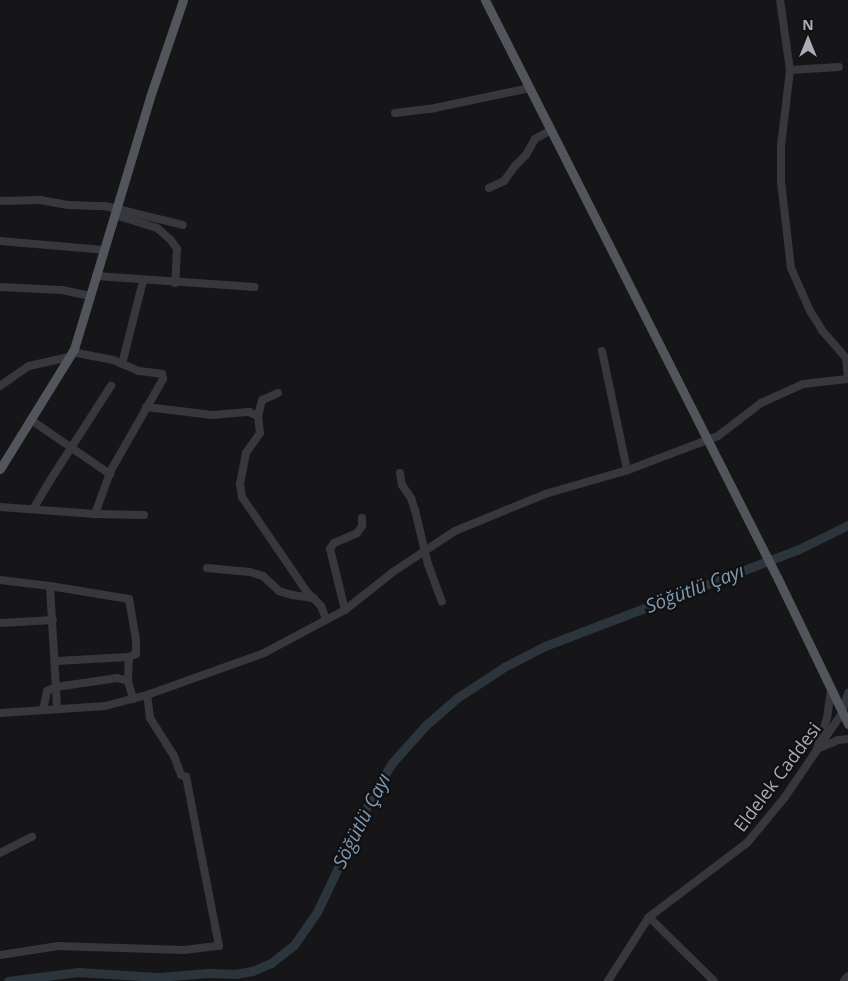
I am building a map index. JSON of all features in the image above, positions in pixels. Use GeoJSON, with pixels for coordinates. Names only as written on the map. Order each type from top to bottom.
{"type":"FeatureCollection","features":[{"type":"Feature","properties":{"kind":"main road"},"geometry":{"type":"LineString","coordinates":[[0,469],[71,354],[150,97],[183,0]]}},
{"type":"Feature","properties":{"kind":"main road"},"geometry":{"type":"LineString","coordinates":[[485,0],[778,579],[848,724]]}},
{"type":"Feature","properties":{"kind":"street"},"geometry":{"type":"LineString","coordinates":[[0,713],[104,706],[147,695],[264,654],[345,610],[393,572],[455,531],[494,513],[544,494],[627,470],[707,440],[732,427],[761,403],[774,395],[803,384],[848,379],[847,357],[822,330],[810,311],[791,268],[781,181],[781,146],[790,70],[780,0]]}},
{"type":"Feature","properties":{"kind":"street"},"geometry":{"type":"LineString","coordinates":[[790,70],[839,67]]}},
{"type":"Feature","properties":{"kind":"street"},"geometry":{"type":"LineString","coordinates":[[395,113],[430,110],[530,88]]}},
{"type":"Feature","properties":{"kind":"street"},"geometry":{"type":"LineString","coordinates":[[490,188],[504,181],[526,155],[535,139],[551,130]]}},
{"type":"Feature","properties":{"kind":"street"},"geometry":{"type":"LineString","coordinates":[[0,200],[40,200],[116,211],[184,225]]}},
{"type":"Feature","properties":{"kind":"street"},"geometry":{"type":"LineString","coordinates":[[116,211],[157,228],[171,240],[177,249],[175,283]]}},
{"type":"Feature","properties":{"kind":"street"},"geometry":{"type":"LineString","coordinates":[[0,241],[104,250]]}},
{"type":"Feature","properties":{"kind":"street"},"geometry":{"type":"LineString","coordinates":[[96,276],[143,281],[254,287]]}},
{"type":"Feature","properties":{"kind":"street"},"geometry":{"type":"LineString","coordinates":[[122,364],[143,281]]}},
{"type":"Feature","properties":{"kind":"street"},"geometry":{"type":"LineString","coordinates":[[0,287],[62,290],[90,296]]}},
{"type":"Feature","properties":{"kind":"street"},"geometry":{"type":"LineString","coordinates":[[602,351],[627,470]]}},
{"type":"Feature","properties":{"kind":"street"},"geometry":{"type":"LineString","coordinates":[[0,386],[34,364],[71,354],[104,358],[139,371],[162,374],[161,385],[146,408],[110,474],[96,514]]}},
{"type":"Feature","properties":{"kind":"street"},"geometry":{"type":"LineString","coordinates":[[33,509],[111,386]]}},
{"type":"Feature","properties":{"kind":"street"},"geometry":{"type":"LineString","coordinates":[[278,393],[262,400],[258,416],[260,433],[246,453],[240,484],[242,497],[307,592],[321,606],[326,619]]}},
{"type":"Feature","properties":{"kind":"street"},"geometry":{"type":"LineString","coordinates":[[146,408],[213,415],[249,412],[258,416]]}},
{"type":"Feature","properties":{"kind":"street"},"geometry":{"type":"LineString","coordinates":[[30,420],[110,474]]}},
{"type":"Feature","properties":{"kind":"street"},"geometry":{"type":"LineString","coordinates":[[400,474],[402,485],[411,498],[415,510],[425,552],[442,602]]}},
{"type":"Feature","properties":{"kind":"street"},"geometry":{"type":"LineString","coordinates":[[0,507],[144,516]]}},
{"type":"Feature","properties":{"kind":"street"},"geometry":{"type":"LineString","coordinates":[[345,610],[330,549],[334,543],[357,533],[361,528],[362,518]]}},
{"type":"Feature","properties":{"kind":"street"},"geometry":{"type":"LineString","coordinates":[[207,568],[256,574],[267,578],[279,591],[306,598],[314,598]]}},
{"type":"Feature","properties":{"kind":"street"},"geometry":{"type":"LineString","coordinates":[[0,580],[129,599],[136,640],[136,654],[129,657],[56,661]]}},
{"type":"Feature","properties":{"kind":"street"},"geometry":{"type":"LineString","coordinates":[[50,586],[56,661],[57,709]]}},
{"type":"Feature","properties":{"kind":"street"},"geometry":{"type":"LineString","coordinates":[[0,623],[53,620]]}},
{"type":"Feature","properties":{"kind":"street"},"geometry":{"type":"LineString","coordinates":[[129,657],[128,681],[133,699]]}},
{"type":"Feature","properties":{"kind":"street"},"geometry":{"type":"LineString","coordinates":[[42,710],[47,691],[56,687],[117,678],[128,681]]}},
{"type":"Feature","properties":{"kind":"street"},"geometry":{"type":"LineString","coordinates":[[817,750],[827,718],[831,690]]}},
{"type":"Feature","properties":{"kind":"street","name":"Eldelek Caddesi"},"geometry":{"type":"LineString","coordinates":[[608,981],[649,917],[747,843],[785,797],[842,713],[848,693]]}},
{"type":"Feature","properties":{"kind":"street"},"geometry":{"type":"LineString","coordinates":[[0,955],[58,946],[184,950],[219,946],[186,776],[181,775],[174,756],[150,718],[147,695]]}},
{"type":"Feature","properties":{"kind":"street"},"geometry":{"type":"LineString","coordinates":[[817,750],[838,740],[848,740]]}},
{"type":"Feature","properties":{"kind":"street"},"geometry":{"type":"LineString","coordinates":[[0,853],[32,837]]}},
{"type":"Feature","properties":{"kind":"street"},"geometry":{"type":"LineString","coordinates":[[649,917],[714,981]]}},
{"type":"Feature","properties":{"kind":"street"},"geometry":{"type":"LineString","coordinates":[[844,981],[848,976]]}},
{"type":"Feature","properties":{"kind":"waterway","name":"Söğütlü Çayı"},"geometry":{"type":"LineString","coordinates":[[8,981],[78,972],[158,977],[209,973],[235,974],[252,971],[271,963],[294,945],[317,912],[376,788],[392,763],[425,726],[457,698],[504,667],[545,646],[797,550],[848,525]]}}]}
